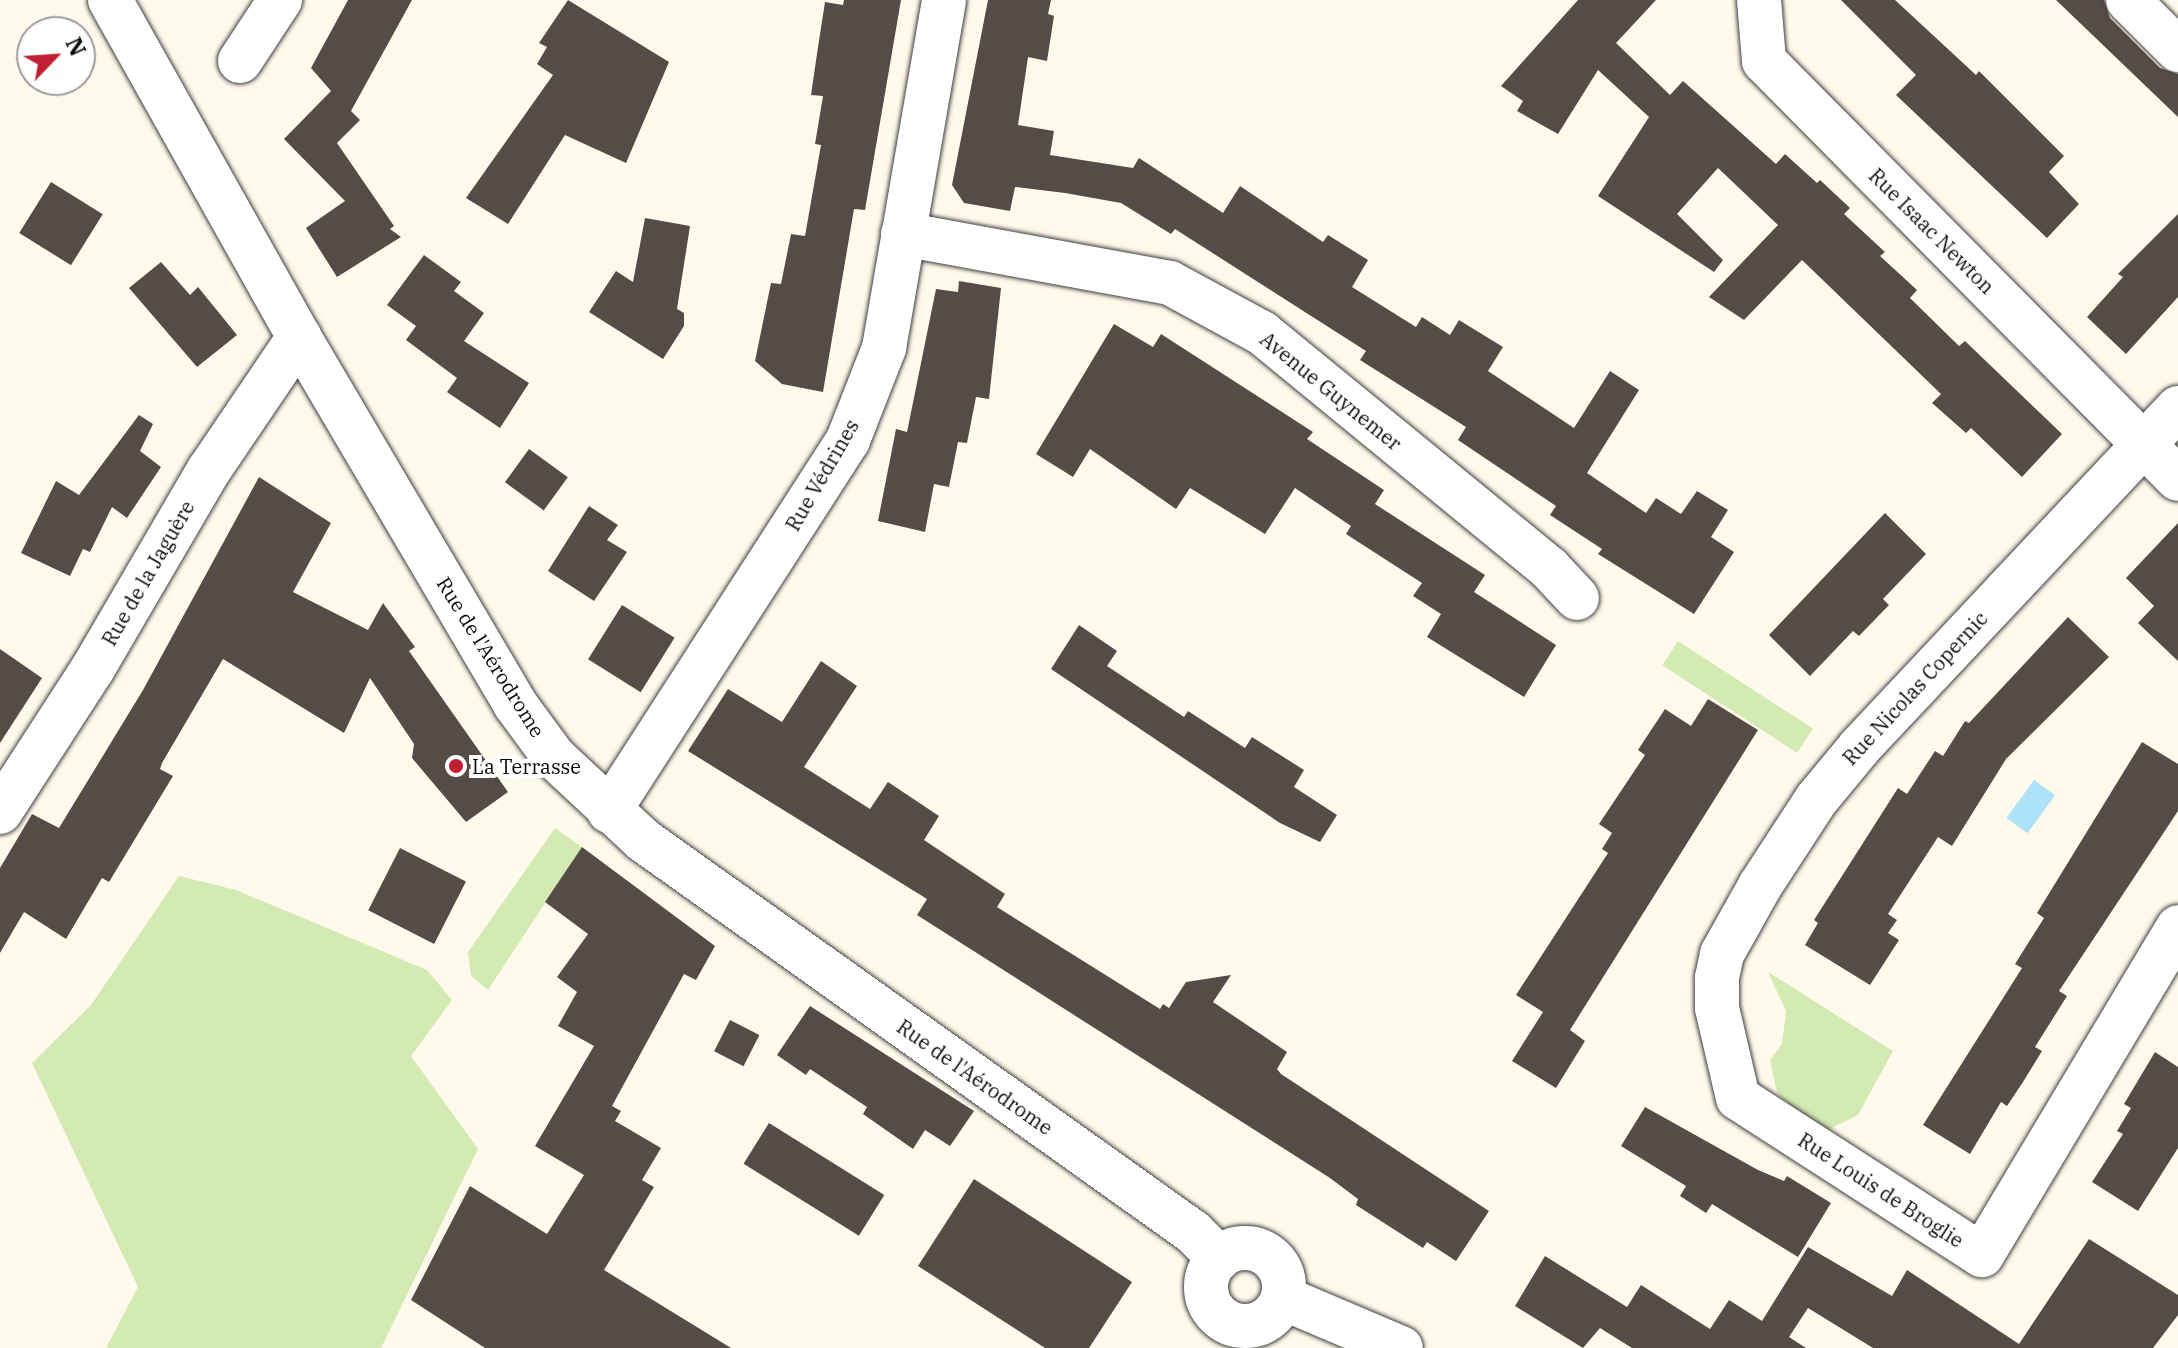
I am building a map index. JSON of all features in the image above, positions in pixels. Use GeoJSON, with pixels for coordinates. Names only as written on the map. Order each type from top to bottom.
{"type":"FeatureCollection","features":[{"type":"Feature","properties":{"kind":"street","name":"Rue de l'Aérodrome"},"geometry":{"type":"LineString","coordinates":[[110,0],[299,337],[525,719],[609,811],[1193,1232],[1219,1258]]}},
{"type":"Feature","properties":{"kind":"street"},"geometry":{"type":"LineString","coordinates":[[240,61],[280,0]]}},
{"type":"Feature","properties":{"kind":"street","name":"Rue Védrines"},"geometry":{"type":"LineString","coordinates":[[609,811],[848,440],[884,348],[944,0]]}},
{"type":"Feature","properties":{"kind":"street","name":"Rue Isaac Newton"},"geometry":{"type":"LineString","coordinates":[[1759,0],[1764,61],[2142,445]]}},
{"type":"Feature","properties":{"kind":"street"},"geometry":{"type":"LineString","coordinates":[[2128,0],[2178,50]]}},
{"type":"Feature","properties":{"kind":"street","name":"Avenue Guynemer"},"geometry":{"type":"LineString","coordinates":[[903,234],[1170,283],[1262,333],[1549,568],[1577,598]]}},
{"type":"Feature","properties":{"kind":"street","name":"Rue de la Jaguère"},"geometry":{"type":"LineString","coordinates":[[0,812],[92,670],[216,458],[299,337]]}},
{"type":"Feature","properties":{"kind":"street","name":"Rue Nicolas Copernic"},"geometry":{"type":"LineString","coordinates":[[1717,1008],[1722,954],[1816,800],[1919,682],[2178,408]]}},
{"type":"Feature","properties":{"kind":"street"},"geometry":{"type":"LineString","coordinates":[[2142,445],[2178,479]]}},
{"type":"Feature","properties":{"kind":"street","name":"Rue Louis de Broglie"},"geometry":{"type":"LineString","coordinates":[[1717,1008],[1738,1098],[1982,1255],[2178,927]]}},
{"type":"Feature","properties":{"kind":"street"},"geometry":{"type":"LineString","coordinates":[[1231,1250],[1260,1251],[1280,1270],[1283,1298],[1257,1324],[1212,1333],[1206,1288],[1219,1258],[1231,1250]]}},
{"type":"Feature","properties":{"kind":"street"},"geometry":{"type":"LineString","coordinates":[[1283,1298],[1401,1348]]}},
{"type":"Feature","properties":{"kind":"green space"},"geometry":{"type":"Polygon","coordinates":[[[1678,641],[1813,729],[1797,753],[1662,665],[1678,641]]]}},
{"type":"Feature","properties":{"kind":"green space"},"geometry":{"type":"Polygon","coordinates":[[[555,828],[582,847],[488,990],[471,976],[468,952],[555,828]]]}},
{"type":"Feature","properties":{"kind":"green space"},"geometry":{"type":"Polygon","coordinates":[[[179,876],[236,890],[427,970],[452,1000],[411,1056],[478,1149],[381,1348],[106,1348],[138,1287],[32,1063],[91,1005],[179,876]]]}},
{"type":"Feature","properties":{"kind":"green space"},"geometry":{"type":"Polygon","coordinates":[[[1768,972],[1893,1051],[1858,1115],[1822,1133],[1777,1093],[1770,1060],[1782,1044],[1786,1011],[1768,972]]]}},
{"type":"Feature","properties":{"kind":"water"},"geometry":{"type":"Polygon","coordinates":[[[2034,780],[2055,795],[2027,833],[2006,818],[2034,780]]]}},
{"type":"Feature","properties":{"kind":"building"},"geometry":{"type":"Polygon","coordinates":[[[348,0],[412,0],[351,111],[360,120],[337,143],[394,226],[390,229],[401,237],[337,277],[306,228],[345,201],[284,139],[331,91],[311,68],[348,0]]]}},
{"type":"Feature","properties":{"kind":"building"},"geometry":{"type":"Polygon","coordinates":[[[568,0],[669,62],[626,163],[565,135],[508,224],[466,198],[553,75],[537,64],[547,47],[539,43],[568,0]]]}},
{"type":"Feature","properties":{"kind":"building"},"geometry":{"type":"Polygon","coordinates":[[[844,0],[901,0],[865,210],[854,209],[823,392],[782,384],[755,361],[771,283],[781,284],[791,234],[805,236],[821,145],[815,144],[823,96],[811,95],[825,2],[843,5],[844,0]]]}},
{"type":"Feature","properties":{"kind":"building"},"geometry":{"type":"Polygon","coordinates":[[[988,0],[1051,0],[1048,14],[1054,16],[1047,61],[1028,57],[1018,125],[1054,131],[1050,155],[1133,168],[1139,158],[1223,213],[1240,186],[1323,242],[1328,235],[1368,260],[1352,287],[1416,327],[1422,317],[1450,335],[1459,320],[1503,347],[1488,371],[1574,428],[1610,371],[1639,390],[1587,473],[1646,513],[1656,498],[1681,514],[1697,491],[1728,510],[1711,537],[1734,552],[1694,614],[1598,554],[1602,549],[1550,515],[1556,506],[1458,440],[1466,427],[1360,360],[1366,351],[1175,229],[1171,234],[1121,203],[1065,193],[1015,187],[1010,211],[964,203],[952,185],[988,0]]]}},
{"type":"Feature","properties":{"kind":"building"},"geometry":{"type":"Polygon","coordinates":[[[1578,0],[1656,0],[1616,43],[1670,95],[1683,81],[1776,164],[1785,154],[1817,183],[1820,180],[1850,208],[1844,214],[1885,252],[1880,256],[1917,290],[1910,298],[1959,346],[1965,341],[2062,434],[2022,477],[1971,428],[1966,433],[1932,403],[1941,394],[1802,260],[1744,320],[1709,297],[1778,225],[1718,168],[1677,214],[1723,260],[1714,272],[1598,196],[1649,117],[1598,70],[1558,134],[1517,111],[1523,101],[1501,86],[1578,0]]]}},
{"type":"Feature","properties":{"kind":"building"},"geometry":{"type":"Polygon","coordinates":[[[1841,0],[1895,0],[1976,75],[1979,71],[2064,156],[2049,172],[2079,204],[2047,238],[1896,95],[1916,75],[1841,0]]]}},
{"type":"Feature","properties":{"kind":"building"},"geometry":{"type":"Polygon","coordinates":[[[2056,0],[2104,0],[2110,18],[2160,68],[2178,74],[2178,117],[2056,0]]]}},
{"type":"Feature","properties":{"kind":"building"},"geometry":{"type":"Polygon","coordinates":[[[51,182],[103,214],[71,265],[19,233],[51,182]]]}},
{"type":"Feature","properties":{"kind":"building"},"geometry":{"type":"Polygon","coordinates":[[[2178,214],[2178,297],[2126,354],[2087,317],[2123,277],[2118,274],[2178,214]]]}},
{"type":"Feature","properties":{"kind":"building"},"geometry":{"type":"Polygon","coordinates":[[[645,218],[690,226],[677,309],[684,313],[684,326],[663,359],[589,312],[616,271],[633,282],[645,218]]]}},
{"type":"Feature","properties":{"kind":"building"},"geometry":{"type":"Polygon","coordinates":[[[424,255],[461,282],[454,291],[484,313],[464,341],[529,383],[500,428],[447,392],[457,378],[406,340],[416,326],[387,305],[424,255]]]}},
{"type":"Feature","properties":{"kind":"building"},"geometry":{"type":"Polygon","coordinates":[[[161,262],[190,295],[198,287],[237,335],[197,367],[129,288],[161,262]]]}},
{"type":"Feature","properties":{"kind":"building"},"geometry":{"type":"Polygon","coordinates":[[[959,281],[1001,288],[989,399],[976,397],[967,443],[958,442],[949,487],[934,484],[925,532],[878,521],[896,429],[907,432],[936,289],[958,292],[959,281]]]}},
{"type":"Feature","properties":{"kind":"building"},"geometry":{"type":"Polygon","coordinates":[[[1114,324],[1153,347],[1161,334],[1313,432],[1307,439],[1384,490],[1375,504],[1485,575],[1474,592],[1556,645],[1524,697],[1427,637],[1441,614],[1413,596],[1422,583],[1346,534],[1351,526],[1295,488],[1265,534],[1190,488],[1176,509],[1090,449],[1073,477],[1036,454],[1114,324]]]}},
{"type":"Feature","properties":{"kind":"building"},"geometry":{"type":"Polygon","coordinates":[[[139,415],[153,424],[140,451],[161,467],[127,518],[112,507],[90,552],[83,549],[70,576],[21,553],[56,481],[79,495],[139,415]]]}},
{"type":"Feature","properties":{"kind":"building"},"geometry":{"type":"Polygon","coordinates":[[[529,449],[568,477],[544,510],[505,482],[529,449]]]}},
{"type":"Feature","properties":{"kind":"building"},"geometry":{"type":"Polygon","coordinates":[[[259,477],[331,523],[293,592],[368,630],[383,603],[415,647],[409,651],[508,792],[466,822],[412,758],[414,744],[370,678],[344,733],[223,659],[162,763],[160,769],[173,776],[109,882],[102,878],[66,939],[24,912],[0,953],[0,868],[32,814],[59,828],[143,690],[259,477]]]}},
{"type":"Feature","properties":{"kind":"building"},"geometry":{"type":"Polygon","coordinates":[[[589,506],[618,525],[607,540],[627,552],[594,601],[548,571],[589,506]]]}},
{"type":"Feature","properties":{"kind":"building"},"geometry":{"type":"Polygon","coordinates":[[[1885,513],[1926,554],[1883,599],[1889,605],[1859,636],[1853,631],[1810,676],[1769,635],[1885,513]]]}},
{"type":"Feature","properties":{"kind":"building"},"geometry":{"type":"Polygon","coordinates":[[[2178,523],[2178,661],[2138,623],[2154,606],[2126,578],[2178,523]]]}},
{"type":"Feature","properties":{"kind":"building"},"geometry":{"type":"Polygon","coordinates":[[[622,605],[675,638],[641,692],[588,659],[622,605]]]}},
{"type":"Feature","properties":{"kind":"building"},"geometry":{"type":"Polygon","coordinates":[[[2068,617],[2109,657],[2006,759],[1952,846],[1938,837],[1888,914],[1897,920],[1888,933],[1899,940],[1870,985],[1805,945],[1818,923],[1814,920],[1898,788],[1907,794],[1935,751],[1943,756],[1965,721],[1969,723],[2068,617]]]}},
{"type":"Feature","properties":{"kind":"building"},"geometry":{"type":"Polygon","coordinates":[[[1079,625],[1117,651],[1107,666],[1184,717],[1188,711],[1245,748],[1252,737],[1304,770],[1294,787],[1337,815],[1320,842],[1280,823],[1051,669],[1079,625]]]}},
{"type":"Feature","properties":{"kind":"building"},"geometry":{"type":"Polygon","coordinates":[[[0,649],[42,678],[0,743],[0,649]]]}},
{"type":"Feature","properties":{"kind":"building"},"geometry":{"type":"Polygon","coordinates":[[[821,661],[857,686],[804,767],[870,809],[888,782],[939,816],[924,840],[1005,894],[997,907],[1160,1009],[1163,1004],[1169,1008],[1186,982],[1231,975],[1213,1002],[1287,1052],[1277,1069],[1281,1074],[1489,1211],[1456,1261],[1427,1242],[1423,1248],[1356,1205],[1358,1199],[1330,1178],[917,915],[927,899],[688,751],[728,689],[782,722],[821,661]]]}},
{"type":"Feature","properties":{"kind":"building"},"geometry":{"type":"Polygon","coordinates":[[[1708,699],[1758,730],[1570,1030],[1585,1041],[1556,1088],[1512,1061],[1543,1012],[1516,995],[1608,853],[1602,849],[1612,833],[1599,824],[1645,755],[1638,750],[1665,709],[1691,726],[1708,699]]]}},
{"type":"Feature","properties":{"kind":"building"},"geometry":{"type":"Polygon","coordinates":[[[2142,742],[2178,764],[2178,811],[2059,991],[2067,996],[2035,1047],[2042,1051],[2007,1106],[2001,1102],[1970,1154],[1923,1125],[2022,968],[2015,964],[2044,918],[2037,913],[2142,742]]]}},
{"type":"Feature","properties":{"kind":"building"},"geometry":{"type":"Polygon","coordinates":[[[582,847],[715,946],[696,980],[684,974],[612,1106],[621,1111],[615,1121],[661,1148],[642,1180],[654,1187],[604,1270],[731,1348],[485,1348],[411,1300],[470,1186],[547,1234],[584,1175],[535,1146],[594,1046],[558,1026],[577,992],[557,977],[588,934],[545,902],[582,847]]]}},
{"type":"Feature","properties":{"kind":"building"},"geometry":{"type":"Polygon","coordinates":[[[400,848],[466,882],[434,944],[368,910],[400,848]]]}},
{"type":"Feature","properties":{"kind":"building"},"geometry":{"type":"Polygon","coordinates":[[[810,1006],[974,1111],[950,1146],[925,1130],[913,1149],[863,1114],[867,1107],[810,1069],[806,1075],[777,1055],[810,1006]]]}},
{"type":"Feature","properties":{"kind":"building"},"geometry":{"type":"Polygon","coordinates":[[[730,1020],[759,1035],[744,1066],[714,1051],[730,1020]]]}},
{"type":"Feature","properties":{"kind":"building"},"geometry":{"type":"Polygon","coordinates":[[[2155,1052],[2178,1067],[2178,1148],[2138,1211],[2092,1182],[2123,1134],[2117,1131],[2131,1108],[2124,1104],[2155,1052]]]}},
{"type":"Feature","properties":{"kind":"building"},"geometry":{"type":"Polygon","coordinates":[[[1645,1107],[1758,1170],[1784,1181],[1787,1176],[1831,1203],[1798,1257],[1712,1204],[1706,1213],[1680,1196],[1686,1186],[1621,1146],[1645,1107]]]}},
{"type":"Feature","properties":{"kind":"building"},"geometry":{"type":"Polygon","coordinates":[[[769,1123],[884,1195],[859,1236],[744,1164],[769,1123]]]}},
{"type":"Feature","properties":{"kind":"building"},"geometry":{"type":"Polygon","coordinates":[[[974,1179],[1132,1282],[1089,1348],[1045,1348],[918,1266],[974,1179]]]}},
{"type":"Feature","properties":{"kind":"building"},"geometry":{"type":"Polygon","coordinates":[[[2089,1239],[2178,1295],[2178,1315],[2153,1348],[1873,1348],[1808,1308],[1789,1337],[1806,1348],[1632,1348],[1600,1328],[1583,1348],[1515,1306],[1545,1256],[1627,1307],[1641,1285],[1710,1329],[1729,1300],[1762,1321],[1808,1247],[1892,1296],[1907,1270],[2019,1344],[2089,1239]]]}},
{"type":"Feature","properties":{"kind":"place","name":"La Terrasse"},"geometry":{"type":"Point","coordinates":[456,766]}}]}
